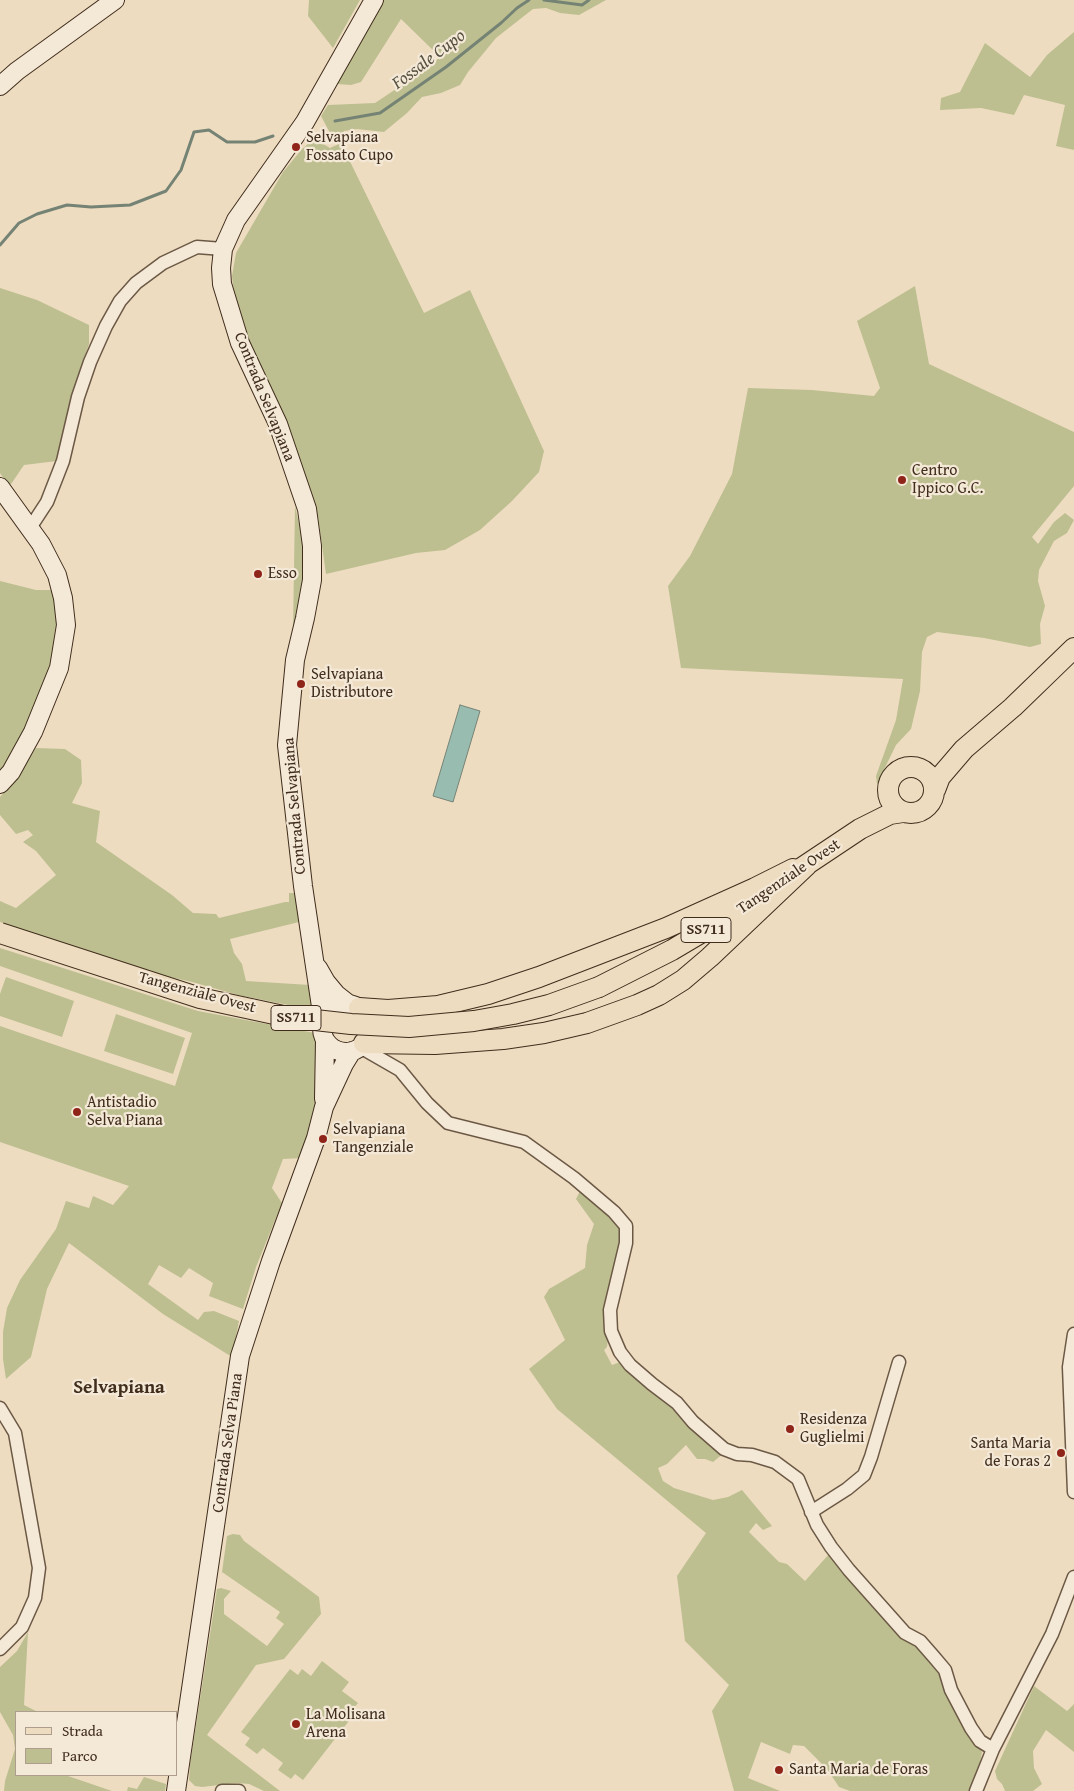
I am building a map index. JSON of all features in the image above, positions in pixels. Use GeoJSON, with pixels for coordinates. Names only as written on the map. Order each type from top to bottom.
{"type":"FeatureCollection","features":[{"type":"Feature","properties":{"kind":"main road"},"geometry":{"type":"LineString","coordinates":[[0,86],[17,71],[115,0]]}},
{"type":"Feature","properties":{"kind":"main road","name":"Contrada Selvapiana"},"geometry":{"type":"LineString","coordinates":[[324,1020],[303,886],[287,745],[295,660],[312,580],[312,546],[307,509],[278,424],[240,343],[222,284],[221,268],[223,249],[236,220],[305,122],[374,0]]}},
{"type":"Feature","properties":{"kind":"main road"},"geometry":{"type":"LineString","coordinates":[[0,487],[41,544],[57,575],[63,598],[66,625],[59,668],[33,732],[10,772],[0,784]]}},
{"type":"Feature","properties":{"kind":"main road"},"geometry":{"type":"LineString","coordinates":[[964,749],[932,765],[901,769],[891,778],[888,791],[892,804],[903,812],[910,814],[924,810],[934,798],[940,778],[964,749],[1013,707],[1074,648]]}},
{"type":"Feature","properties":{"kind":"main road"},"geometry":{"type":"LineString","coordinates":[[920,768],[931,777],[935,790]]}},
{"type":"Feature","properties":{"kind":"main road","name":"Tangenziale Ovest"},"geometry":{"type":"LineString","coordinates":[[860,829],[882,803],[888,791]]}},
{"type":"Feature","properties":{"kind":"main road","name":"Tangenziale Ovest"},"geometry":{"type":"LineString","coordinates":[[0,933],[200,998],[288,1017],[351,1024],[409,1027],[474,1021],[514,1014],[599,986],[672,950],[744,908],[860,829],[890,814],[903,812]]}},
{"type":"Feature","properties":{"kind":"main road"},"geometry":{"type":"LineString","coordinates":[[324,1107],[326,1040],[322,1030],[324,1020],[334,1008],[354,1006],[388,1010],[438,1006],[488,994],[539,977],[666,928],[755,888],[791,869],[807,865]]}},
{"type":"Feature","properties":{"kind":"main road"},"geometry":{"type":"LineString","coordinates":[[326,1040],[337,1050],[511,1038],[587,1023],[637,1005],[659,995],[696,968],[807,865]]}},
{"type":"Feature","properties":{"kind":"main road","name":"Contrada Selvapiana"},"geometry":{"type":"LineString","coordinates":[[314,961],[326,982],[336,994],[354,1006]]}},
{"type":"Feature","properties":{"kind":"main road"},"geometry":{"type":"LineString","coordinates":[[324,1107],[344,1064],[368,1037],[369,1024],[367,1018],[354,1006]]}},
{"type":"Feature","properties":{"kind":"main road","name":"Contrada Selva Piana"},"geometry":{"type":"LineString","coordinates":[[176,1791],[240,1356],[271,1261],[316,1138],[324,1107]]}},
{"type":"Feature","properties":{"kind":"street"},"geometry":{"type":"LineString","coordinates":[[30,528],[47,502],[63,461],[78,397],[90,362],[106,326],[120,301],[136,283],[163,263],[197,247],[223,249]]}},
{"type":"Feature","properties":{"kind":"street"},"geometry":{"type":"LineString","coordinates":[[359,1047],[400,1070],[426,1103],[448,1123],[524,1142],[574,1178],[614,1212],[626,1226],[626,1243],[610,1310],[612,1331],[620,1352],[630,1365],[677,1404],[693,1422],[724,1449],[737,1454],[752,1455],[775,1462],[798,1479],[811,1512],[831,1547],[905,1633],[920,1641],[945,1670],[951,1690],[971,1728],[980,1740],[993,1749]]}},
{"type":"Feature","properties":{"kind":"street"},"geometry":{"type":"LineString","coordinates":[[1074,1334],[1069,1367],[1074,1492]]}},
{"type":"Feature","properties":{"kind":"street"},"geometry":{"type":"LineString","coordinates":[[811,1512],[864,1475],[871,1457],[898,1362]]}},
{"type":"Feature","properties":{"kind":"street"},"geometry":{"type":"LineString","coordinates":[[0,1408],[15,1433],[39,1568],[35,1598],[22,1627],[0,1649]]}},
{"type":"Feature","properties":{"kind":"street"},"geometry":{"type":"LineString","coordinates":[[976,1791],[993,1749],[1052,1634],[1074,1577]]}},
{"type":"Feature","properties":{"kind":"street"},"geometry":{"type":"LineString","coordinates":[[222,1791],[239,1791]]}},
{"type":"Feature","properties":{"kind":"green space"},"geometry":{"type":"Polygon","coordinates":[[[309,0],[360,0],[333,48],[308,16],[309,0]]]}},
{"type":"Feature","properties":{"kind":"green space"},"geometry":{"type":"Polygon","coordinates":[[[383,0],[606,0],[579,15],[560,13],[546,8],[533,9],[496,38],[468,72],[460,85],[441,93],[422,97],[407,113],[384,132],[357,129],[344,131],[341,143],[330,133],[321,116],[328,105],[375,103],[420,73],[440,57],[401,19],[361,82],[351,85],[337,84],[383,0]]]}},
{"type":"Feature","properties":{"kind":"green space"},"geometry":{"type":"Polygon","coordinates":[[[1074,32],[1074,150],[1056,146],[1065,105],[1024,95],[1014,115],[981,108],[940,110],[941,98],[960,92],[985,43],[1030,77],[1047,55],[1074,32]]]}},
{"type":"Feature","properties":{"kind":"green space"},"geometry":{"type":"Polygon","coordinates":[[[320,142],[330,148],[341,143],[424,313],[470,290],[544,451],[539,472],[512,501],[480,530],[445,550],[416,553],[326,574],[318,517],[296,452],[235,304],[232,276],[236,253],[283,172],[308,144],[320,142]]]}},
{"type":"Feature","properties":{"kind":"green space","name":"Centro Ippico G.C."},"geometry":{"type":"Polygon","coordinates":[[[915,286],[929,364],[1074,432],[1074,486],[1032,537],[1038,544],[1054,522],[1065,513],[1074,520],[1067,533],[1054,541],[1039,570],[1038,581],[1045,606],[1040,624],[1041,644],[1030,647],[984,638],[937,632],[927,637],[922,652],[920,691],[911,729],[896,745],[877,784],[876,776],[896,720],[903,679],[681,668],[668,586],[690,556],[732,474],[748,388],[812,390],[874,396],[880,388],[857,321],[915,286]]]}},
{"type":"Feature","properties":{"kind":"green space"},"geometry":{"type":"Polygon","coordinates":[[[0,288],[37,300],[89,325],[89,344],[74,389],[57,461],[24,465],[9,487],[0,473],[0,288]]]}},
{"type":"Feature","properties":{"kind":"green space"},"geometry":{"type":"Polygon","coordinates":[[[295,506],[302,537],[304,563],[302,599],[293,629],[295,506]]]}},
{"type":"Feature","properties":{"kind":"green space"},"geometry":{"type":"Polygon","coordinates":[[[0,581],[36,590],[53,590],[57,608],[57,637],[52,665],[18,748],[0,773],[0,581]]]}},
{"type":"Feature","properties":{"kind":"green space"},"geometry":{"type":"Polygon","coordinates":[[[36,748],[65,749],[81,760],[82,783],[72,803],[100,811],[96,842],[172,895],[193,913],[216,914],[219,918],[289,902],[289,893],[294,893],[299,922],[230,939],[234,953],[242,964],[246,981],[310,985],[313,1010],[238,995],[161,975],[0,922],[0,901],[16,908],[56,875],[36,851],[23,842],[33,835],[28,830],[16,834],[0,815],[0,797],[16,778],[36,748]]]}},
{"type":"Feature","properties":{"kind":"green space"},"geometry":{"type":"Polygon","coordinates":[[[0,948],[198,1011],[315,1033],[318,1059],[317,1095],[302,1158],[283,1159],[272,1188],[282,1203],[256,1267],[243,1309],[209,1296],[213,1283],[189,1268],[181,1278],[159,1265],[148,1284],[198,1320],[204,1312],[214,1311],[239,1321],[232,1357],[163,1314],[69,1243],[47,1289],[31,1357],[6,1379],[3,1359],[3,1332],[7,1308],[20,1280],[56,1229],[66,1201],[89,1208],[93,1196],[113,1205],[129,1186],[0,1142],[0,1026],[175,1086],[192,1033],[0,966],[0,948]]]}},
{"type":"Feature","properties":{"kind":"green space"},"geometry":{"type":"Polygon","coordinates":[[[6,977],[74,1001],[62,1037],[0,1016],[0,994],[6,977]]]}},
{"type":"Feature","properties":{"kind":"green space"},"geometry":{"type":"Polygon","coordinates":[[[116,1014],[185,1038],[173,1074],[104,1051],[116,1014]]]}},
{"type":"Feature","properties":{"kind":"green space"},"geometry":{"type":"Polygon","coordinates":[[[581,1189],[620,1228],[607,1347],[604,1350],[612,1365],[620,1362],[660,1395],[724,1453],[713,1462],[697,1459],[686,1445],[667,1464],[658,1468],[663,1481],[674,1488],[713,1500],[728,1497],[742,1490],[772,1526],[763,1530],[756,1523],[749,1532],[779,1562],[787,1564],[805,1581],[829,1554],[890,1627],[932,1658],[971,1737],[982,1752],[979,1769],[971,1791],[850,1791],[839,1787],[827,1769],[804,1746],[793,1745],[790,1754],[761,1742],[748,1778],[780,1791],[734,1791],[712,1711],[729,1685],[685,1641],[677,1576],[706,1533],[557,1409],[529,1369],[565,1340],[544,1297],[549,1289],[585,1268],[587,1245],[594,1224],[576,1199],[581,1189]]]}},
{"type":"Feature","properties":{"kind":"green space"},"geometry":{"type":"Polygon","coordinates":[[[233,1534],[240,1535],[244,1541],[319,1597],[321,1614],[284,1659],[256,1665],[207,1735],[280,1791],[264,1791],[249,1784],[237,1783],[202,1787],[195,1786],[189,1780],[217,1589],[221,1588],[231,1591],[224,1599],[224,1614],[267,1646],[284,1624],[276,1618],[280,1612],[222,1572],[227,1536],[233,1534]]]}},
{"type":"Feature","properties":{"kind":"green space"},"geometry":{"type":"Polygon","coordinates":[[[28,1632],[24,1705],[36,1711],[15,1711],[15,1749],[13,1735],[0,1712],[0,1667],[17,1651],[28,1632]]]}},
{"type":"Feature","properties":{"kind":"green space","name":"La Molisana Arena"},"geometry":{"type":"Polygon","coordinates":[[[322,1661],[349,1682],[342,1691],[358,1703],[348,1715],[352,1717],[303,1780],[295,1774],[291,1779],[278,1770],[283,1763],[263,1748],[257,1754],[245,1745],[250,1738],[241,1732],[290,1669],[298,1675],[302,1669],[311,1676],[322,1661]]]}},
{"type":"Feature","properties":{"kind":"green space"},"geometry":{"type":"Polygon","coordinates":[[[1034,1686],[1067,1711],[1074,1704],[1074,1752],[1046,1730],[1033,1751],[1034,1768],[1042,1784],[1033,1791],[1005,1791],[997,1779],[995,1771],[1034,1686]]]}},
{"type":"Feature","properties":{"kind":"green space"},"geometry":{"type":"Polygon","coordinates":[[[15,1749],[15,1776],[68,1776],[112,1791],[4,1791],[5,1781],[15,1749]]]}},
{"type":"Feature","properties":{"kind":"green space"},"geometry":{"type":"Polygon","coordinates":[[[144,1777],[166,1784],[165,1791],[127,1791],[128,1787],[137,1789],[144,1777]]]}},
{"type":"Feature","properties":{"kind":"water"},"geometry":{"type":"Polygon","coordinates":[[[460,705],[480,711],[453,802],[433,796],[460,705]]]}},
{"type":"Feature","properties":{"kind":"waterway","name":"Fossale Cupo"},"geometry":{"type":"LineString","coordinates":[[335,121],[380,113],[446,67],[529,0]]}},
{"type":"Feature","properties":{"kind":"waterway","name":"Fossale Cupo"},"geometry":{"type":"LineString","coordinates":[[544,0],[582,5],[589,0]]}},
{"type":"Feature","properties":{"kind":"waterway","name":"Fossale Cupo"},"geometry":{"type":"LineString","coordinates":[[0,245],[19,223],[37,214],[67,205],[91,207],[130,205],[166,191],[181,170],[194,132],[209,130],[227,142],[255,142],[273,136]]}},
{"type":"Feature","properties":{"kind":"place","name":"Selvapiana Fossato Cupo"},"geometry":{"type":"Point","coordinates":[296,147]}},
{"type":"Feature","properties":{"kind":"place","name":"Centro Ippico G.C."},"geometry":{"type":"Point","coordinates":[902,480]}},
{"type":"Feature","properties":{"kind":"place","name":"Esso"},"geometry":{"type":"Point","coordinates":[258,574]}},
{"type":"Feature","properties":{"kind":"place","name":"Selvapiana Distributore"},"geometry":{"type":"Point","coordinates":[301,684]}},
{"type":"Feature","properties":{"kind":"place","name":"Antistadio Selva Piana"},"geometry":{"type":"Point","coordinates":[77,1112]}},
{"type":"Feature","properties":{"kind":"place","name":"Selvapiana Tangenziale"},"geometry":{"type":"Point","coordinates":[323,1139]}},
{"type":"Feature","properties":{"kind":"place","name":"Residenza Guglielmi"},"geometry":{"type":"Point","coordinates":[790,1429]}},
{"type":"Feature","properties":{"kind":"place","name":"Santa Maria de Foras 2"},"geometry":{"type":"Point","coordinates":[1061,1453]}},
{"type":"Feature","properties":{"kind":"place","name":"La Molisana Arena"},"geometry":{"type":"Point","coordinates":[296,1724]}},
{"type":"Feature","properties":{"kind":"place","name":"Santa Maria de Foras"},"geometry":{"type":"Point","coordinates":[779,1770]}},
{"type":"Feature","properties":{"kind":"district","name":"Selvapiana"},"geometry":{"type":"Point","coordinates":[119,1388]}}]}
